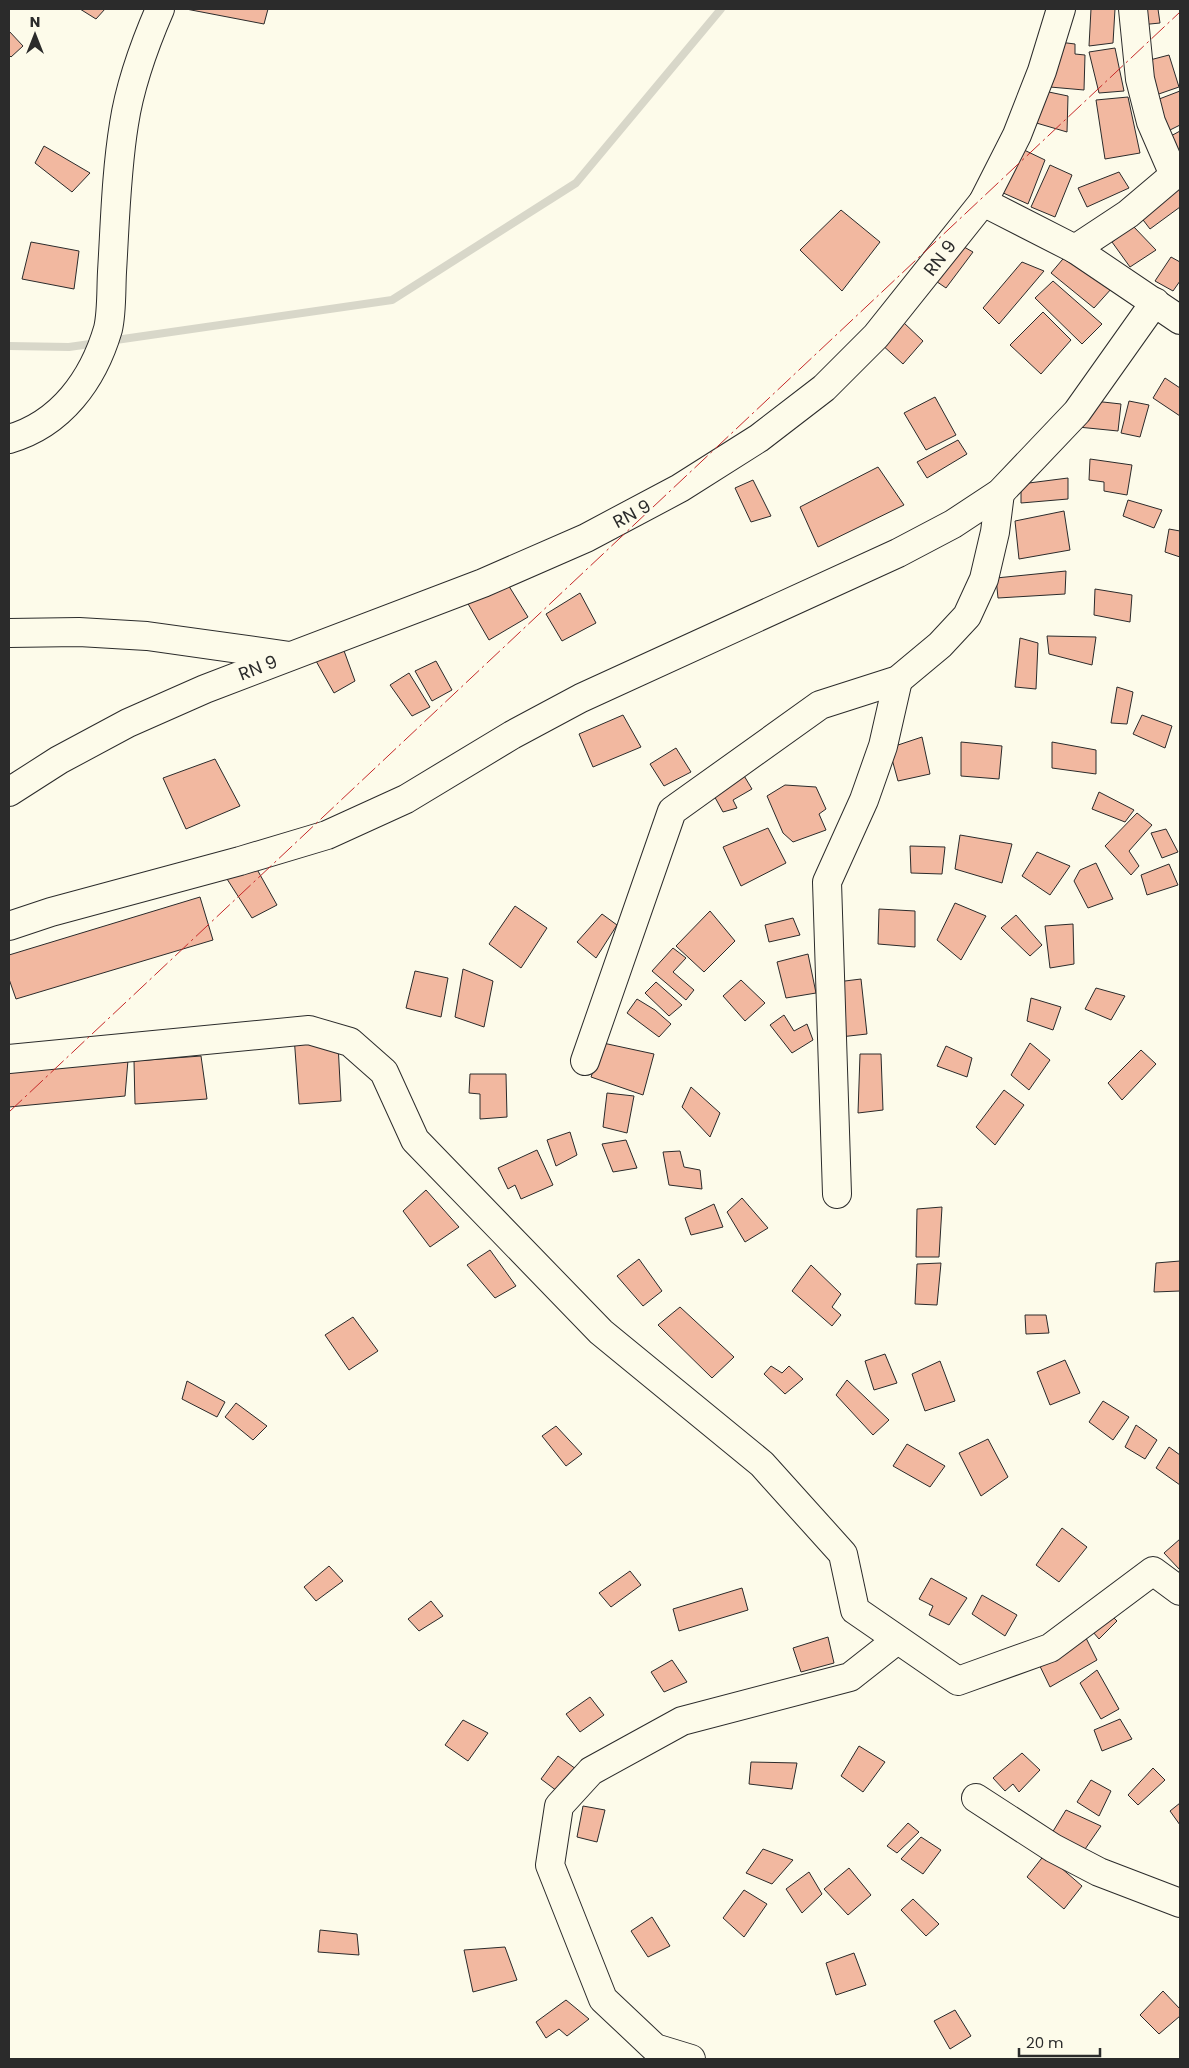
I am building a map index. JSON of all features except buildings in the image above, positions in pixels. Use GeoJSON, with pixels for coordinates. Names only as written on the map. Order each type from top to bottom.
{"type":"FeatureCollection","features":[{"type":"Feature","properties":{"kind":"street"},"geometry":{"type":"LineString","coordinates":[[9,439],[25,435],[60,413],[86,381],[108,328],[118,174],[124,124],[136,72],[160,9]]}},
{"type":"Feature","properties":{"kind":"street","name":"RN 9"},"geometry":{"type":"LineString","coordinates":[[9,792],[59,760],[128,723],[205,689],[483,583],[586,538],[680,488],[759,438],[824,388],[876,336],[983,202],[1017,134],[1042,71],[1061,9]]}},
{"type":"Feature","properties":{"kind":"street"},"geometry":{"type":"LineString","coordinates":[[1075,249],[1128,214],[1177,173],[1151,122],[1140,79],[1133,9]]}},
{"type":"Feature","properties":{"kind":"street"},"geometry":{"type":"LineString","coordinates":[[983,202],[1075,249],[1180,320]]}},
{"type":"Feature","properties":{"kind":"street"},"geometry":{"type":"LineString","coordinates":[[9,926],[51,912],[231,864],[327,835],[406,799],[512,735],[581,698],[898,553],[953,524],[1000,493],[1077,412],[1155,302]]}},
{"type":"Feature","properties":{"kind":"street"},"geometry":{"type":"LineString","coordinates":[[586,1061],[672,811],[820,705],[898,680],[940,645],[967,616],[984,579],[995,532],[1000,493]]}},
{"type":"Feature","properties":{"kind":"street"},"geometry":{"type":"LineString","coordinates":[[9,633],[79,632],[147,636],[290,656]]}},
{"type":"Feature","properties":{"kind":"street"},"geometry":{"type":"LineString","coordinates":[[837,1194],[827,882],[867,791],[883,746],[898,680]]}},
{"type":"Feature","properties":{"kind":"street"},"geometry":{"type":"LineString","coordinates":[[9,1059],[309,1030],[350,1042],[384,1072],[416,1140],[601,1332],[762,1464],[843,1554],[855,1610],[958,1681],[1050,1648],[1153,1570],[1180,1591]]}},
{"type":"Feature","properties":{"kind":"street"},"geometry":{"type":"LineString","coordinates":[[691,2059],[655,2048],[603,1999],[550,1865],[559,1806],[591,1771],[682,1721],[850,1677],[897,1640]]}},
{"type":"Feature","properties":{"kind":"street"},"geometry":{"type":"LineString","coordinates":[[976,1798],[1053,1848],[1099,1872],[1180,1903]]}},
{"type":"Feature","properties":{"kind":"waterway"},"geometry":{"type":"LineString","coordinates":[[109,341],[392,300],[576,183],[721,9]]}},
{"type":"Feature","properties":{"kind":"waterway"},"geometry":{"type":"LineString","coordinates":[[9,346],[69,347],[97,343]]}},
{"type":"Feature","properties":{"kind":"power"},"geometry":{"type":"LineString","coordinates":[[9,1112],[1180,12]]}}]}
